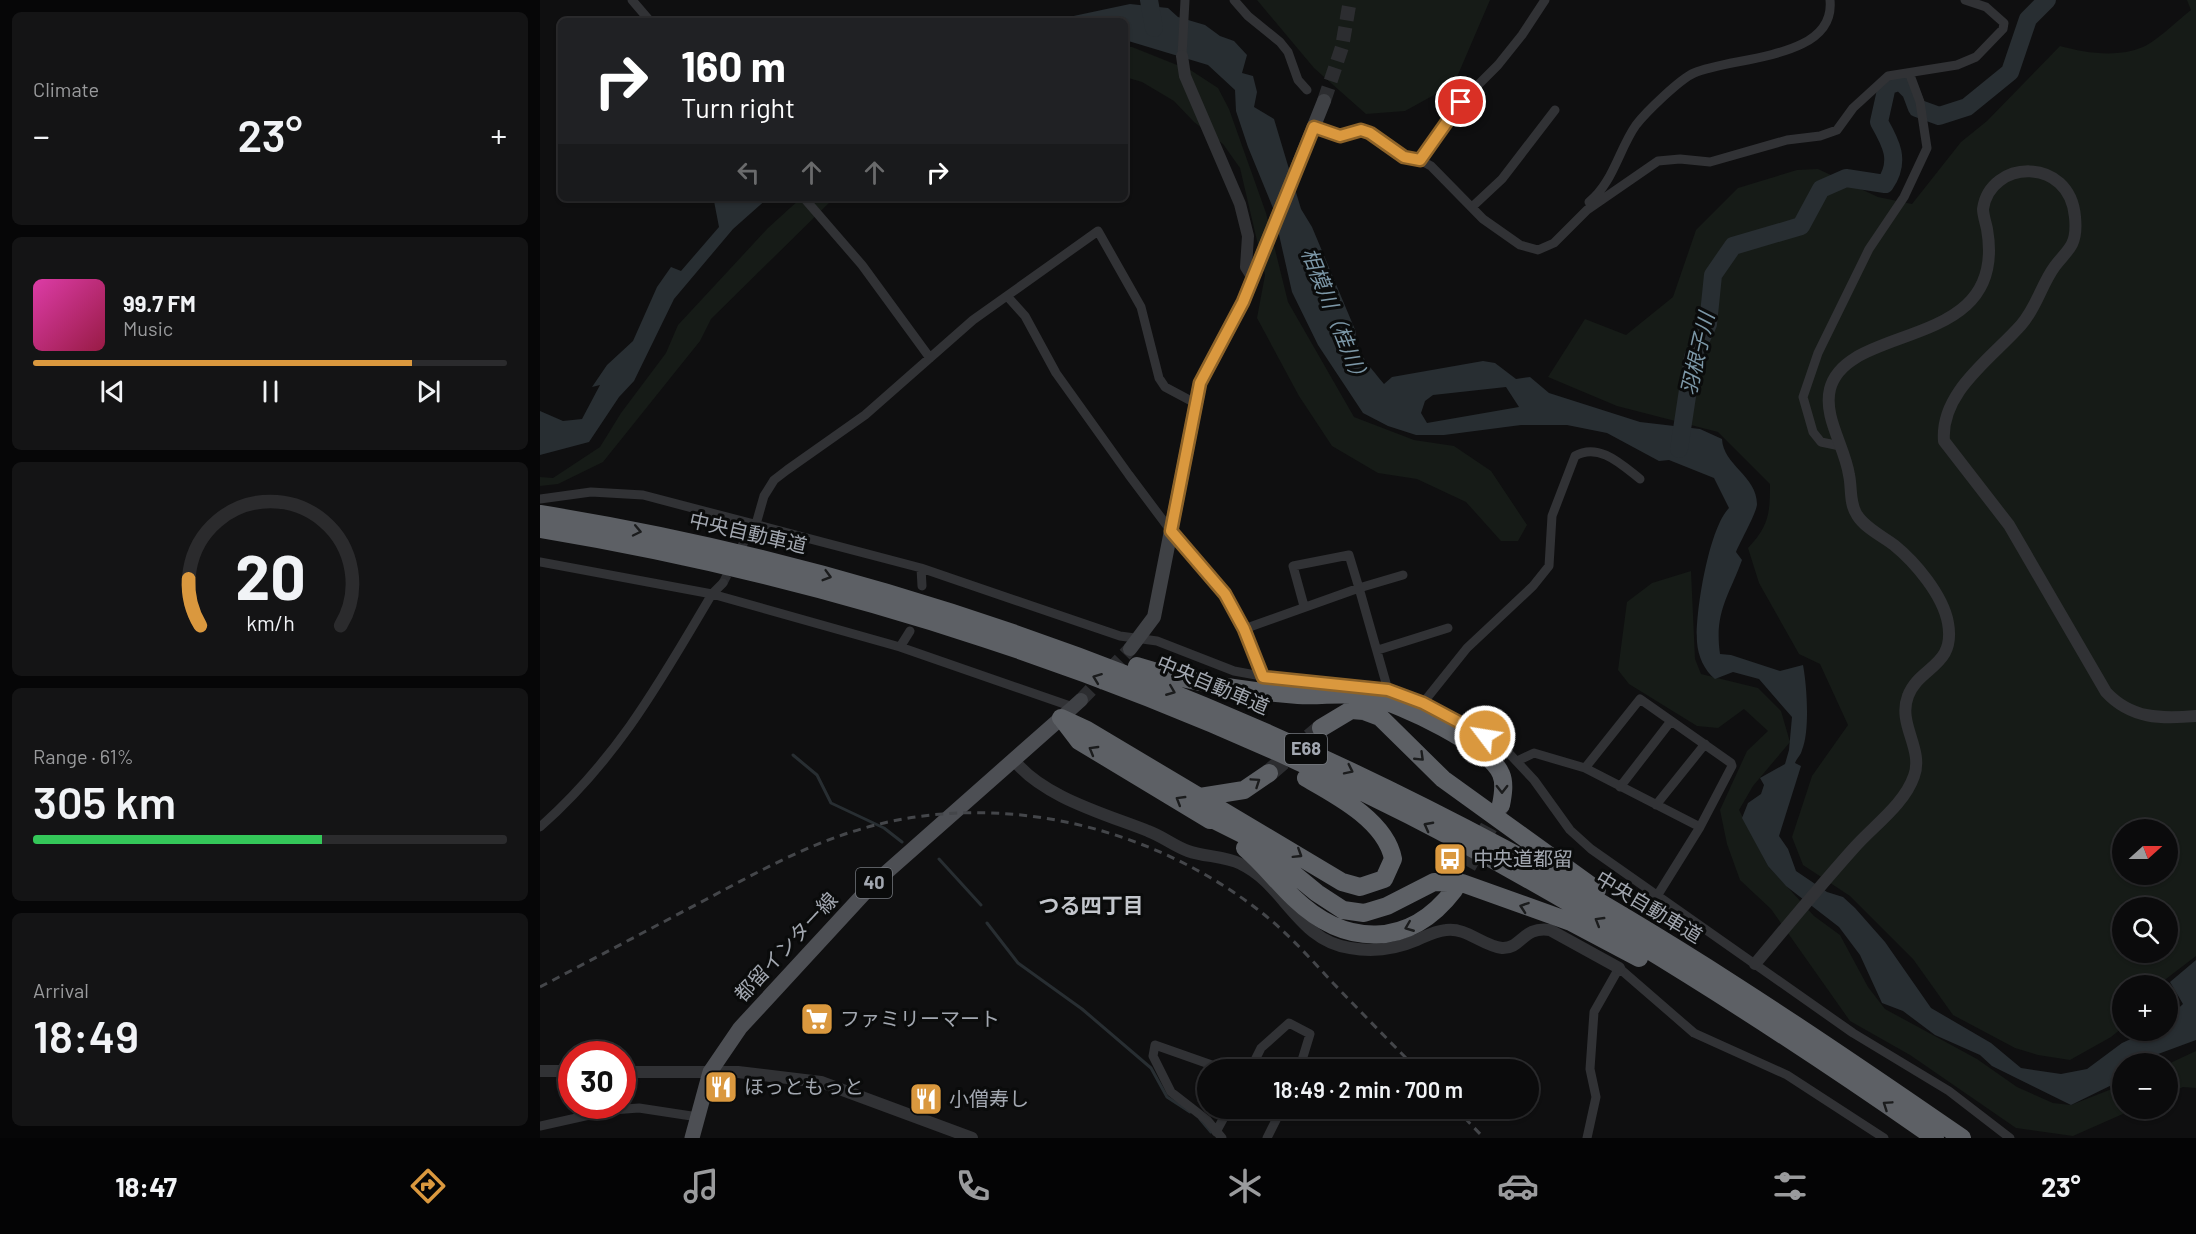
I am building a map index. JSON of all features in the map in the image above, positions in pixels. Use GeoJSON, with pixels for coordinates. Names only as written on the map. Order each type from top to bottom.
{"type":"FeatureCollection","features":[{"type":"Feature","properties":{"kind":"highway","name":"中央自動車道"},"geometry":{"type":"LineString","coordinates":[[541,506],[578,527],[894,610],[1028,653],[1147,697],[1301,764],[1499,863],[1695,979],[1789,1038],[1935,1138]]}},
{"type":"Feature","properties":{"kind":"highway","name":"中央自動車道"},"geometry":{"type":"LineString","coordinates":[[540,528],[578,527],[799,568],[948,611],[1151,683],[1307,750],[1505,849],[1714,972],[1962,1138]]}},
{"type":"Feature","properties":{"kind":"highway"},"geometry":{"type":"LineString","coordinates":[[948,611],[1158,672],[1275,693],[1367,696],[1389,701],[1424,716],[1493,761],[1502,774],[1504,790],[1501,805]]}},
{"type":"Feature","properties":{"kind":"highway"},"geometry":{"type":"LineString","coordinates":[[1072,708],[1078,741],[1342,882],[1360,887],[1374,885],[1384,879],[1392,867],[1391,850],[1384,837],[1364,817],[1327,790],[1268,757],[1147,697]]}},
{"type":"Feature","properties":{"kind":"highway"},"geometry":{"type":"LineString","coordinates":[[1321,728],[1351,710],[1364,711],[1380,717],[1443,779],[1714,972]]}},
{"type":"Feature","properties":{"kind":"highway"},"geometry":{"type":"LineString","coordinates":[[1200,805],[1244,790],[1269,773]]}},
{"type":"Feature","properties":{"kind":"highway"},"geometry":{"type":"LineString","coordinates":[[1200,805],[1310,912],[1343,930],[1374,937],[1413,926],[1429,917],[1454,891]]}},
{"type":"Feature","properties":{"kind":"highway"},"geometry":{"type":"LineString","coordinates":[[1200,805],[1250,838],[1317,893],[1343,910],[1364,913],[1387,906],[1434,882],[1462,883],[1571,922],[1789,1038]]}},
{"type":"Feature","properties":{"kind":"main road"},"geometry":{"type":"LineString","coordinates":[[1135,643],[1154,617],[1200,383],[1253,278],[1324,101]]}},
{"type":"Feature","properties":{"kind":"main road","name":"都留インター線"},"geometry":{"type":"LineString","coordinates":[[692,1138],[710,1071],[740,1028],[871,886],[1072,708]]}},
{"type":"Feature","properties":{"kind":"street"},"geometry":{"type":"LineString","coordinates":[[632,0],[647,18]]}},
{"type":"Feature","properties":{"kind":"street"},"geometry":{"type":"LineString","coordinates":[[1185,0],[1182,56],[1185,75],[1240,204],[1248,236],[1246,267],[1253,278]]}},
{"type":"Feature","properties":{"kind":"street"},"geometry":{"type":"LineString","coordinates":[[1234,0],[1248,16],[1280,42],[1288,52],[1298,80],[1307,90]]}},
{"type":"Feature","properties":{"kind":"street"},"geometry":{"type":"LineString","coordinates":[[1420,160],[1461,102],[1498,65],[1522,35],[1545,0]]}},
{"type":"Feature","properties":{"kind":"street"},"geometry":{"type":"LineString","coordinates":[[1581,216],[1582,208],[1597,196],[1605,183],[1636,124],[1693,73],[1802,45],[1821,32],[1831,10],[1830,0]]}},
{"type":"Feature","properties":{"kind":"street"},"geometry":{"type":"LineString","coordinates":[[1312,131],[1340,136],[1361,130],[1370,133],[1404,157],[1420,160],[1431,166],[1472,207],[1521,245],[1538,250],[1554,243],[1581,216],[1615,189],[1658,161],[1680,159],[1710,162],[1788,140],[1820,136],[1837,130],[1852,108],[1876,84],[1888,76],[1910,75],[1957,65],[1976,57],[2003,29],[2004,23],[1986,7],[1965,0]]}},
{"type":"Feature","properties":{"kind":"street"},"geometry":{"type":"LineString","coordinates":[[1840,446],[1821,442],[1817,437],[1803,397],[1832,320],[1869,249],[1904,197],[1927,148],[1920,102],[1910,75]]}},
{"type":"Feature","properties":{"kind":"street"},"geometry":{"type":"LineString","coordinates":[[1472,207],[1502,179],[1555,110]]}},
{"type":"Feature","properties":{"kind":"street"},"geometry":{"type":"LineString","coordinates":[[1755,964],[1854,847],[1906,792],[1915,774],[1917,762],[1904,715],[1906,700],[1914,681],[1934,669],[1945,654],[1948,641],[1948,623],[1941,604],[1910,559],[1857,516],[1852,503],[1850,476],[1828,400],[1835,376],[1854,358],[1911,336],[1956,312],[1983,288],[1988,268],[1988,239],[1983,210],[1989,194],[2009,175],[2034,170],[2054,177],[2072,199],[2076,231],[2072,244],[2052,270],[2037,305],[2021,326],[1970,378],[1947,414],[1943,428],[1944,441],[1950,452],[1987,495],[2023,549],[2096,676],[2118,705],[2139,714],[2196,716]]}},
{"type":"Feature","properties":{"kind":"street"},"geometry":{"type":"LineString","coordinates":[[807,201],[869,274],[930,358]]}},
{"type":"Feature","properties":{"kind":"street"},"geometry":{"type":"LineString","coordinates":[[748,534],[756,524],[765,496],[774,480],[865,415],[973,320],[1098,231],[1141,307],[1160,378],[1165,387],[1195,403]]}},
{"type":"Feature","properties":{"kind":"street"},"geometry":{"type":"LineString","coordinates":[[1006,296],[1025,316],[1064,386],[1171,531],[1225,594],[1244,629],[1263,677]]}},
{"type":"Feature","properties":{"kind":"street"},"geometry":{"type":"LineString","coordinates":[[1423,703],[1467,648],[1533,586],[1549,566],[1552,516],[1575,456],[1588,450],[1602,453],[1640,479]]}},
{"type":"Feature","properties":{"kind":"street"},"geometry":{"type":"LineString","coordinates":[[541,506],[591,492],[643,495],[921,568],[1135,643],[1157,641],[1234,671],[1263,677],[1388,690],[1423,703],[1466,724],[1505,749],[1517,760],[1570,830],[1591,849],[1853,1033],[1949,1091],[2010,1138]]}},
{"type":"Feature","properties":{"kind":"street"},"geometry":{"type":"LineString","coordinates":[[1304,606],[1293,566],[1349,555],[1388,690]]}},
{"type":"Feature","properties":{"kind":"street"},"geometry":{"type":"LineString","coordinates":[[540,562],[712,594],[900,647],[1072,708]]}},
{"type":"Feature","properties":{"kind":"street"},"geometry":{"type":"LineString","coordinates":[[921,568],[922,586]]}},
{"type":"Feature","properties":{"kind":"street"},"geometry":{"type":"LineString","coordinates":[[1244,629],[1304,606],[1403,575]]}},
{"type":"Feature","properties":{"kind":"street"},"geometry":{"type":"LineString","coordinates":[[540,827],[590,780],[638,718],[712,594],[723,583]]}},
{"type":"Feature","properties":{"kind":"street"},"geometry":{"type":"LineString","coordinates":[[1378,650],[1449,628]]}},
{"type":"Feature","properties":{"kind":"street"},"geometry":{"type":"LineString","coordinates":[[900,647],[910,631]]}},
{"type":"Feature","properties":{"kind":"street"},"geometry":{"type":"LineString","coordinates":[[1585,768],[1640,699],[1731,763],[1732,766],[1700,827],[1657,896]]}},
{"type":"Feature","properties":{"kind":"street"},"geometry":{"type":"LineString","coordinates":[[1620,787],[1671,721]]}},
{"type":"Feature","properties":{"kind":"street"},"geometry":{"type":"LineString","coordinates":[[1656,805],[1705,744]]}},
{"type":"Feature","properties":{"kind":"street"},"geometry":{"type":"LineString","coordinates":[[1517,760],[1534,753],[1585,768],[1700,827]]}},
{"type":"Feature","properties":{"kind":"street"},"geometry":{"type":"LineString","coordinates":[[1013,759],[1030,778],[1089,808],[1154,833],[1186,850],[1242,864],[1255,872],[1301,923],[1332,943],[1348,948],[1370,950],[1394,947],[1447,929],[1501,948],[1510,946],[1530,930],[1550,930],[1619,968],[1694,1033],[1787,1075],[1884,1138]]}},
{"type":"Feature","properties":{"kind":"street"},"geometry":{"type":"LineString","coordinates":[[1587,1138],[1596,1097],[1590,1069],[1594,1012],[1619,968]]}},
{"type":"Feature","properties":{"kind":"street"},"geometry":{"type":"LineString","coordinates":[[1256,1059],[1262,1048],[1289,1023],[1310,1034],[1302,1059]]}},
{"type":"Feature","properties":{"kind":"street"},"geometry":{"type":"LineString","coordinates":[[1197,1060],[1155,1045],[1153,1056],[1171,1092],[1197,1112]]}},
{"type":"Feature","properties":{"kind":"street"},"geometry":{"type":"LineString","coordinates":[[540,1071],[558,1071]]}},
{"type":"Feature","properties":{"kind":"street"},"geometry":{"type":"LineString","coordinates":[[636,1072],[749,1073],[821,1082],[972,1138]]}},
{"type":"Feature","properties":{"kind":"street"},"geometry":{"type":"LineString","coordinates":[[540,1126],[612,1110],[639,1108],[698,1117]]}},
{"type":"Feature","properties":{"kind":"street"},"geometry":{"type":"LineString","coordinates":[[1206,1119],[1220,1135]]}},
{"type":"Feature","properties":{"kind":"street"},"geometry":{"type":"LineString","coordinates":[[1220,1135],[1225,1119]]}},
{"type":"Feature","properties":{"kind":"street"},"geometry":{"type":"LineString","coordinates":[[1267,1138],[1276,1119]]}},
{"type":"Feature","properties":{"kind":"shaded area"},"geometry":{"type":"Polygon","coordinates":[[[1257,0],[1490,0],[1454,84],[1405,111],[1366,114],[1314,68],[1257,0]]]}},
{"type":"Feature","properties":{"kind":"shaded area"},"geometry":{"type":"Polygon","coordinates":[[[2187,0],[2196,0],[2196,956],[2171,975],[2112,975],[2112,1036],[2070,1060],[2038,1055],[2015,1048],[1953,1015],[1913,959],[1850,896],[1803,865],[1792,837],[1812,776],[1848,725],[1820,664],[1799,654],[1759,583],[1748,548],[1760,533],[1767,519],[1770,484],[1718,432],[1617,406],[1548,377],[1585,319],[1626,335],[1673,297],[1696,230],[1738,188],[1797,170],[1818,169],[1878,197],[1912,204],[1961,142],[1987,121],[2060,46],[2080,51],[2112,53],[2143,47],[2191,10],[2187,0]]]}},
{"type":"Feature","properties":{"kind":"shaded area"},"geometry":{"type":"Polygon","coordinates":[[[1128,47],[1192,71],[1218,88],[1229,109],[1266,213],[1288,302],[1354,417],[1414,440],[1454,446],[1491,471],[1527,525],[1518,541],[1501,541],[1466,502],[1417,479],[1378,473],[1332,446],[1299,396],[1257,318],[1265,275],[1240,168],[1223,144],[1194,122],[1174,101],[1142,82],[1128,78],[1128,47]]]}},
{"type":"Feature","properties":{"kind":"shaded area"},"geometry":{"type":"Polygon","coordinates":[[[798,201],[831,201],[711,319],[700,341],[603,462],[558,484],[540,486],[540,477],[553,478],[600,447],[621,413],[666,353],[678,325],[768,228],[798,201]]]}},
{"type":"Feature","properties":{"kind":"shaded area"},"geometry":{"type":"Polygon","coordinates":[[[1691,571],[1695,659],[1701,674],[1758,688],[1781,711],[1790,742],[1753,786],[1739,810],[1768,866],[1814,916],[1840,935],[1868,987],[1885,1009],[1977,1059],[2017,1087],[2053,1103],[2071,1105],[2112,1089],[2112,1119],[2073,1136],[2016,1128],[1910,1055],[1850,1021],[1771,909],[1740,880],[1727,844],[1720,810],[1747,751],[1768,731],[1744,709],[1718,728],[1697,726],[1629,684],[1618,670],[1627,602],[1652,583],[1691,571]]]}},
{"type":"Feature","properties":{"kind":"shaded area"},"geometry":{"type":"Polygon","coordinates":[[[2196,1051],[2196,1088],[2183,1087],[2178,1089],[2178,1059],[2196,1051]]]}},
{"type":"Feature","properties":{"kind":"water","name":"相模川（桂川）"},"geometry":{"type":"Polygon","coordinates":[[[1130,4],[1168,8],[1178,17],[1205,25],[1220,36],[1234,41],[1247,55],[1242,73],[1253,76],[1257,92],[1254,107],[1274,119],[1301,209],[1312,227],[1356,332],[1361,353],[1384,384],[1392,377],[1483,361],[1495,363],[1516,379],[1530,377],[1549,393],[1640,422],[1700,429],[1722,439],[1728,456],[1752,486],[1757,504],[1736,552],[1742,560],[1721,615],[1720,654],[1731,655],[1780,671],[1803,665],[1807,696],[1805,742],[1795,763],[1801,766],[1779,836],[1788,849],[1796,871],[1827,892],[1843,897],[1855,908],[1885,942],[1931,1008],[1991,1043],[2021,1068],[2061,1074],[2087,1069],[2126,1041],[2178,1041],[2178,1009],[2183,1004],[2178,996],[2178,975],[2196,960],[2196,1040],[2161,1053],[2112,1053],[2112,1085],[2071,1105],[1992,1066],[1980,1055],[1935,1035],[1903,1011],[1882,1003],[1860,955],[1839,927],[1786,886],[1768,866],[1742,818],[1748,803],[1761,794],[1764,785],[1760,778],[1785,764],[1789,750],[1792,717],[1759,679],[1733,672],[1715,679],[1700,657],[1697,629],[1701,592],[1715,533],[1729,508],[1714,478],[1669,460],[1659,461],[1607,433],[1567,425],[1521,425],[1444,435],[1416,435],[1388,426],[1363,413],[1318,345],[1292,292],[1273,208],[1236,111],[1235,90],[1208,65],[1128,41],[1128,18],[1064,18],[1130,4]],[[1506,387],[1433,395],[1425,401],[1421,413],[1427,423],[1519,407],[1506,387]]]}},
{"type":"Feature","properties":{"kind":"water"},"geometry":{"type":"Polygon","coordinates":[[[714,201],[765,201],[733,229],[674,299],[634,381],[619,397],[589,442],[540,455],[540,411],[563,421],[582,419],[600,385],[592,387],[607,365],[633,341],[657,287],[671,267],[681,271],[719,227],[714,201]]]}},
{"type":"Feature","properties":{"kind":"waterway"},"geometry":{"type":"LineString","coordinates":[[1149,0],[1154,28]]}},
{"type":"Feature","properties":{"kind":"waterway","name":"羽根子川"},"geometry":{"type":"LineString","coordinates":[[1679,449],[1693,357],[1708,324],[1713,275],[1733,246],[1801,226],[1821,189],[1846,178],[1885,184],[1890,176],[1893,160],[1890,145],[1879,122],[1887,86],[1900,81],[1911,92],[1917,108],[1939,116],[1967,107],[2010,72],[2028,19],[2047,0]]}},
{"type":"Feature","properties":{"kind":"waterway"},"geometry":{"type":"LineString","coordinates":[[793,755],[817,775],[831,803],[884,828],[902,842]]}},
{"type":"Feature","properties":{"kind":"waterway"},"geometry":{"type":"LineString","coordinates":[[939,859],[981,905]]}},
{"type":"Feature","properties":{"kind":"waterway"},"geometry":{"type":"LineString","coordinates":[[987,923],[1018,963],[1082,1009],[1151,1068],[1167,1097],[1190,1112]]}},
{"type":"Feature","properties":{"kind":"waterway"},"geometry":{"type":"LineString","coordinates":[[1200,1119],[1211,1132]]}},
{"type":"Feature","properties":{"kind":"tunnel"},"geometry":{"type":"LineString","coordinates":[[1324,101],[1342,47],[1350,0]]}},
{"type":"Feature","properties":{"kind":"tunnel"},"geometry":{"type":"LineString","coordinates":[[723,583],[748,534]]}},
{"type":"Feature","properties":{"kind":"tunnel"},"geometry":{"type":"LineString","coordinates":[[1081,700],[1130,649]]}},
{"type":"Feature","properties":{"kind":"tunnel"},"geometry":{"type":"LineString","coordinates":[[1269,773],[1321,728]]}},
{"type":"Feature","properties":{"kind":"tunnel"},"geometry":{"type":"LineString","coordinates":[[1454,890],[1501,805]]}},
{"type":"Feature","properties":{"kind":"tunnel"},"geometry":{"type":"LineString","coordinates":[[1640,929],[1657,896]]}},
{"type":"Feature","properties":{"kind":"railway"},"geometry":{"type":"LineString","coordinates":[[540,987],[762,870],[801,851],[841,836],[861,829],[912,818],[964,813],[1017,815],[1068,822],[1119,836],[1168,855],[1214,880],[1257,909],[1287,935],[1407,1059]]}},
{"type":"Feature","properties":{"kind":"railway"},"geometry":{"type":"LineString","coordinates":[[1466,1119],[1484,1138]]}},
{"type":"Feature","properties":{"kind":"place","name":"中央道都留"},"geometry":{"type":"Point","coordinates":[1450,859]}},
{"type":"Feature","properties":{"kind":"place","name":"ファミリーマート"},"geometry":{"type":"Point","coordinates":[817,1019]}},
{"type":"Feature","properties":{"kind":"place","name":"ほっともっと"},"geometry":{"type":"Point","coordinates":[721,1087]}},
{"type":"Feature","properties":{"kind":"place","name":"小僧寿し"},"geometry":{"type":"Point","coordinates":[926,1099]}},
{"type":"Feature","properties":{"kind":"district","name":"つる四丁目"},"geometry":{"type":"Point","coordinates":[1091,906]}},
{"type":"Feature","properties":{"kind":"route"},"geometry":{"type":"LineString","coordinates":[[1461,102],[1420,160],[1404,157],[1370,133],[1361,130],[1354,130],[1340,136],[1314,127],[1243,302],[1200,383],[1171,531],[1225,594],[1244,629],[1263,677],[1388,690],[1423,703],[1485,736]]}}]}
